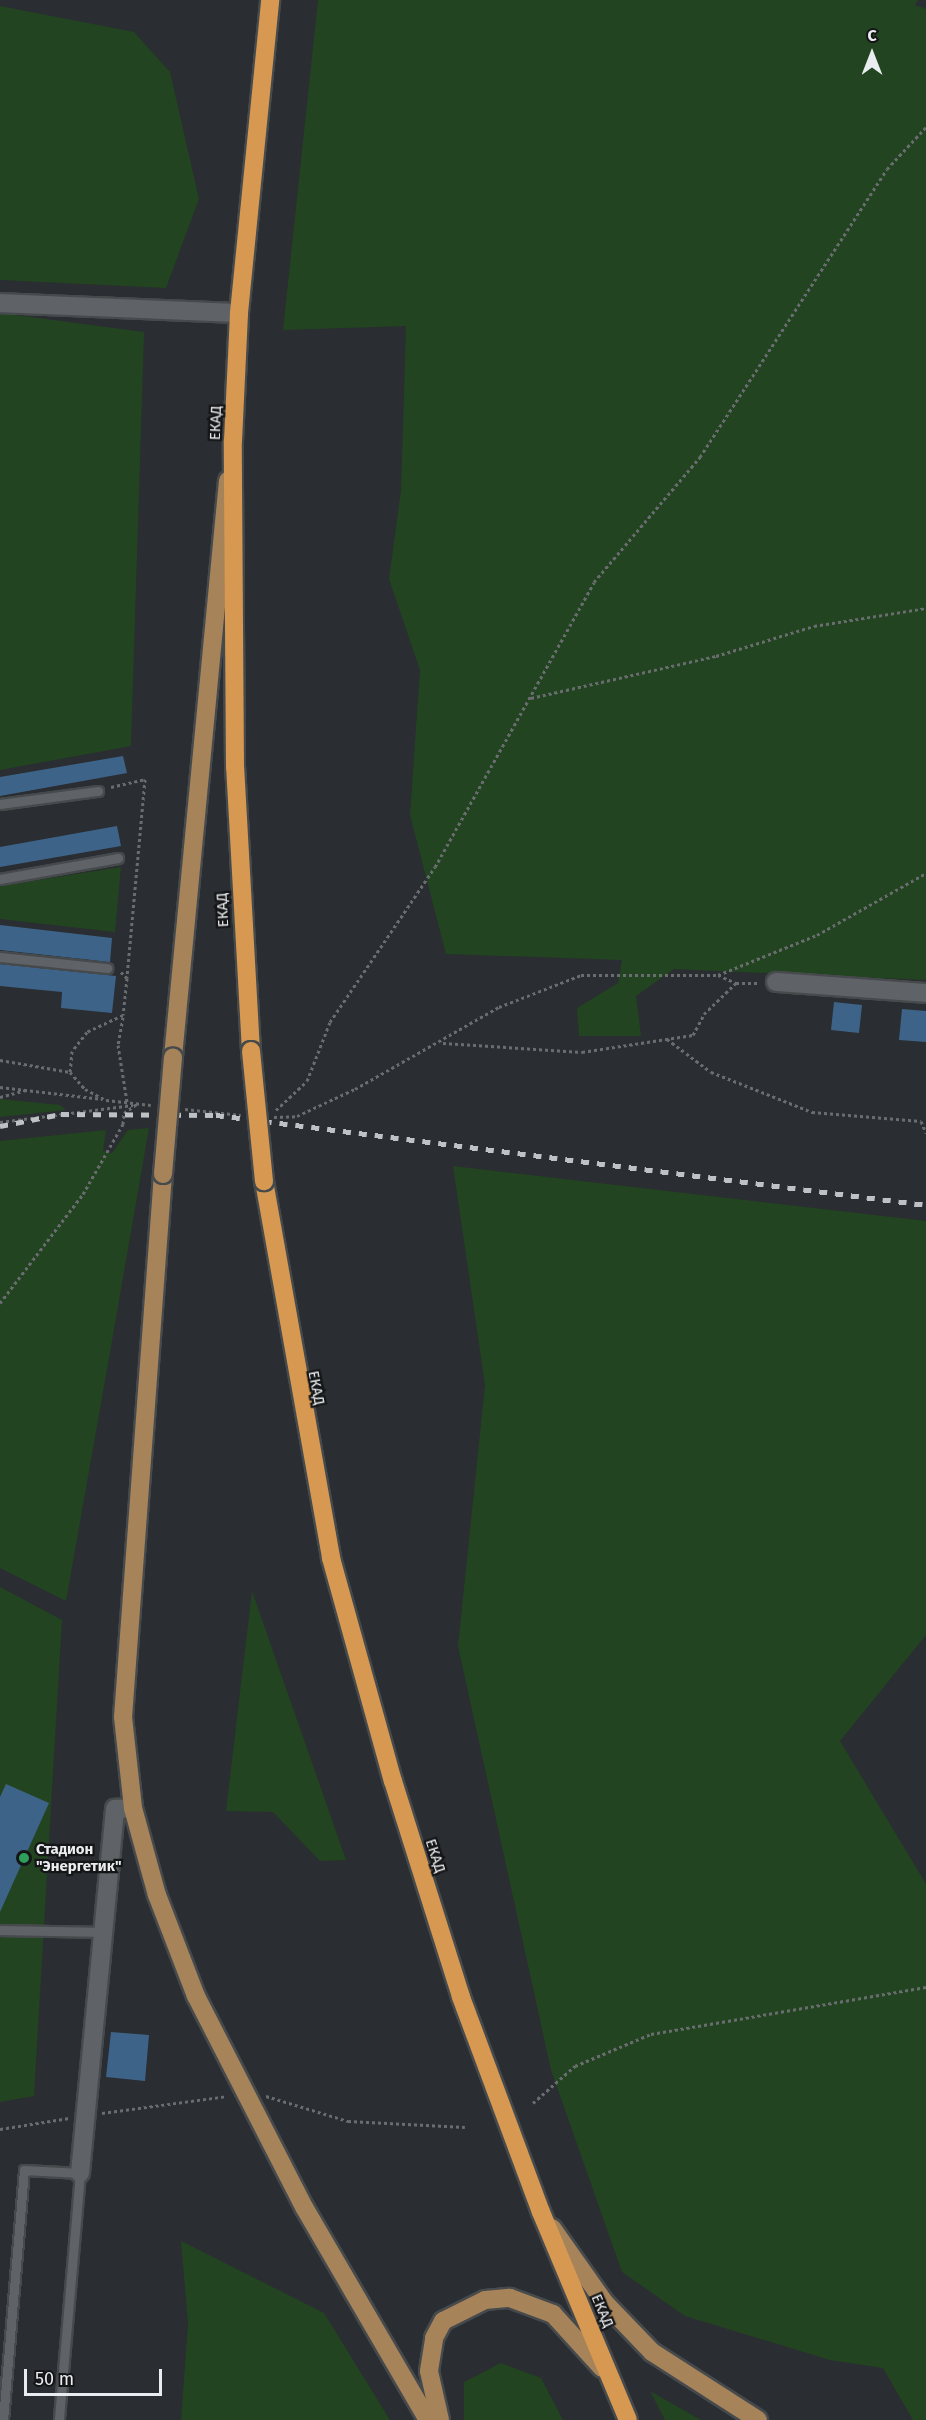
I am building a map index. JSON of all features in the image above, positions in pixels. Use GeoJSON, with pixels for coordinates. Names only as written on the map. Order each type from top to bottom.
{"type":"FeatureCollection","features":[{"type":"Feature","properties":{"kind":"highway","name":"ЕКАД"},"geometry":{"type":"LineString","coordinates":[[270,0],[239,313],[233,441],[235,766],[251,1051],[264,1181],[331,1558],[393,1781],[461,1997],[541,2212],[628,2420]]}},
{"type":"Feature","properties":{"kind":"main road"},"geometry":{"type":"LineString","coordinates":[[233,441],[216,569],[173,1057],[123,1717],[133,1808],[174,1944],[244,2094],[428,2420]]}},
{"type":"Feature","properties":{"kind":"main road"},"geometry":{"type":"LineString","coordinates":[[541,2212],[605,2303],[652,2352],[758,2420]]}},
{"type":"Feature","properties":{"kind":"main road"},"geometry":{"type":"LineString","coordinates":[[440,2420],[429,2371],[434,2338],[443,2322],[485,2300],[510,2298],[554,2313],[613,2384]]}},
{"type":"Feature","properties":{"kind":"street"},"geometry":{"type":"LineString","coordinates":[[0,303],[239,313]]}},
{"type":"Feature","properties":{"kind":"street"},"geometry":{"type":"LineString","coordinates":[[776,982],[926,993]]}},
{"type":"Feature","properties":{"kind":"street"},"geometry":{"type":"LineString","coordinates":[[80,2173],[115,1809],[133,1808]]}},
{"type":"Feature","properties":{"kind":"lane"},"geometry":{"type":"LineString","coordinates":[[0,804],[98,791]]}},
{"type":"Feature","properties":{"kind":"lane"},"geometry":{"type":"LineString","coordinates":[[0,879],[118,858]]}},
{"type":"Feature","properties":{"kind":"lane"},"geometry":{"type":"LineString","coordinates":[[0,957],[107,968]]}},
{"type":"Feature","properties":{"kind":"lane"},"geometry":{"type":"LineString","coordinates":[[0,1930],[103,1932]]}},
{"type":"Feature","properties":{"kind":"lane"},"geometry":{"type":"LineString","coordinates":[[3,2420],[24,2170],[80,2173],[59,2420]]}},
{"type":"Feature","properties":{"kind":"path"},"geometry":{"type":"LineString","coordinates":[[926,127],[887,168],[700,457],[594,582],[435,867],[330,1022],[307,1081],[267,1117],[297,1116],[441,1043],[499,1007],[581,975],[718,975],[817,935],[926,873]]}},
{"type":"Feature","properties":{"kind":"path"},"geometry":{"type":"LineString","coordinates":[[531,698],[716,656],[814,626],[926,608]]}},
{"type":"Feature","properties":{"kind":"path"},"geometry":{"type":"LineString","coordinates":[[107,968],[127,978],[118,1045],[127,1103]]}},
{"type":"Feature","properties":{"kind":"path"},"geometry":{"type":"LineString","coordinates":[[718,975],[736,983],[776,982]]}},
{"type":"Feature","properties":{"kind":"path"},"geometry":{"type":"LineString","coordinates":[[441,1043],[582,1052],[693,1035],[704,1014],[736,983]]}},
{"type":"Feature","properties":{"kind":"path"},"geometry":{"type":"LineString","coordinates":[[70,1072],[72,1051],[87,1032],[123,1015]]}},
{"type":"Feature","properties":{"kind":"path"},"geometry":{"type":"LineString","coordinates":[[667,1039],[711,1072],[812,1112],[921,1121],[926,1132]]}},
{"type":"Feature","properties":{"kind":"path"},"geometry":{"type":"LineString","coordinates":[[0,1060],[70,1072],[85,1089],[106,1100]]}},
{"type":"Feature","properties":{"kind":"path"},"geometry":{"type":"LineString","coordinates":[[0,1087],[161,1106]]}},
{"type":"Feature","properties":{"kind":"path"},"geometry":{"type":"LineString","coordinates":[[0,1097],[32,1089]]}},
{"type":"Feature","properties":{"kind":"path"},"geometry":{"type":"LineString","coordinates":[[0,1122],[137,1104]]}},
{"type":"Feature","properties":{"kind":"path"},"geometry":{"type":"LineString","coordinates":[[0,1303],[83,1194],[123,1124],[124,1113],[137,1104]]}},
{"type":"Feature","properties":{"kind":"path"},"geometry":{"type":"LineString","coordinates":[[173,1108],[244,1115]]}},
{"type":"Feature","properties":{"kind":"path"},"geometry":{"type":"LineString","coordinates":[[533,2103],[575,2066],[651,2034],[926,1987]]}},
{"type":"Feature","properties":{"kind":"path"},"geometry":{"type":"LineString","coordinates":[[0,2129],[244,2094],[276,2097],[348,2121],[465,2127]]}},
{"type":"Feature","properties":{"kind":"green space"},"geometry":{"type":"Polygon","coordinates":[[[318,0],[918,0],[915,5],[926,9],[926,980],[674,969],[636,996],[641,1036],[579,1036],[577,1008],[618,983],[622,960],[446,954],[410,815],[420,670],[389,579],[401,490],[406,326],[283,330],[318,0]]]}},
{"type":"Feature","properties":{"kind":"green space"},"geometry":{"type":"Polygon","coordinates":[[[0,6],[134,32],[170,72],[199,199],[166,288],[0,280],[0,6]]]}},
{"type":"Feature","properties":{"kind":"green space"},"geometry":{"type":"Polygon","coordinates":[[[0,313],[144,332],[131,746],[0,770],[0,313]]]}},
{"type":"Feature","properties":{"kind":"green space"},"geometry":{"type":"Polygon","coordinates":[[[121,867],[115,932],[0,919],[0,886],[121,867]]]}},
{"type":"Feature","properties":{"kind":"green space"},"geometry":{"type":"Polygon","coordinates":[[[0,1099],[60,1105],[66,1110],[0,1117],[0,1099]]]}},
{"type":"Feature","properties":{"kind":"green space"},"geometry":{"type":"Polygon","coordinates":[[[149,1128],[66,1601],[0,1568],[0,1141],[106,1130],[103,1151],[112,1153],[128,1130],[149,1128]]]}},
{"type":"Feature","properties":{"kind":"green space"},"geometry":{"type":"Polygon","coordinates":[[[453,1166],[926,1221],[926,1635],[840,1741],[926,1884],[926,2420],[913,2420],[883,2368],[830,2360],[685,2316],[622,2272],[551,2070],[458,1646],[485,1385],[453,1166]]]}},
{"type":"Feature","properties":{"kind":"green space","name":"Стадион \"Энергетик\""},"geometry":{"type":"Polygon","coordinates":[[[0,1587],[62,1620],[34,2096],[0,2102],[0,1587]]]}},
{"type":"Feature","properties":{"kind":"green space"},"geometry":{"type":"Polygon","coordinates":[[[252,1591],[346,1860],[320,1861],[273,1812],[226,1811],[252,1591]]]}},
{"type":"Feature","properties":{"kind":"green space"},"geometry":{"type":"Polygon","coordinates":[[[181,2241],[324,2313],[390,2420],[181,2420],[188,2324],[181,2241]]]}},
{"type":"Feature","properties":{"kind":"green space"},"geometry":{"type":"Polygon","coordinates":[[[501,2363],[541,2378],[563,2420],[464,2420],[464,2382],[501,2363]]]}},
{"type":"Feature","properties":{"kind":"green space"},"geometry":{"type":"Polygon","coordinates":[[[650,2391],[701,2420],[665,2420],[650,2391]]]}},
{"type":"Feature","properties":{"kind":"building"},"geometry":{"type":"Polygon","coordinates":[[[123,756],[127,773],[0,796],[0,777],[123,756]]]}},
{"type":"Feature","properties":{"kind":"building"},"geometry":{"type":"Polygon","coordinates":[[[117,826],[121,846],[0,867],[0,847],[117,826]]]}},
{"type":"Feature","properties":{"kind":"building"},"geometry":{"type":"Polygon","coordinates":[[[0,925],[112,938],[110,962],[0,950],[0,925]]]}},
{"type":"Feature","properties":{"kind":"building"},"geometry":{"type":"Polygon","coordinates":[[[0,964],[116,976],[112,1013],[61,1008],[62,992],[0,986],[0,964]]]}},
{"type":"Feature","properties":{"kind":"building"},"geometry":{"type":"Polygon","coordinates":[[[834,1002],[862,1005],[859,1033],[831,1030],[834,1002]]]}},
{"type":"Feature","properties":{"kind":"building"},"geometry":{"type":"Polygon","coordinates":[[[902,1009],[926,1011],[926,1042],[899,1040],[902,1009]]]}},
{"type":"Feature","properties":{"kind":"building"},"geometry":{"type":"Polygon","coordinates":[[[6,1784],[49,1803],[0,1912],[0,1797],[6,1784]]]}},
{"type":"Feature","properties":{"kind":"building"},"geometry":{"type":"Polygon","coordinates":[[[111,2032],[149,2035],[145,2081],[106,2077],[111,2032]]]}},
{"type":"Feature","properties":{"kind":"railway"},"geometry":{"type":"LineString","coordinates":[[0,1126],[61,1114],[216,1115],[926,1205]]}},
{"type":"Feature","properties":{"kind":"place","name":"Стадион \"Энергетик\""},"geometry":{"type":"Point","coordinates":[24,1858]}}]}
